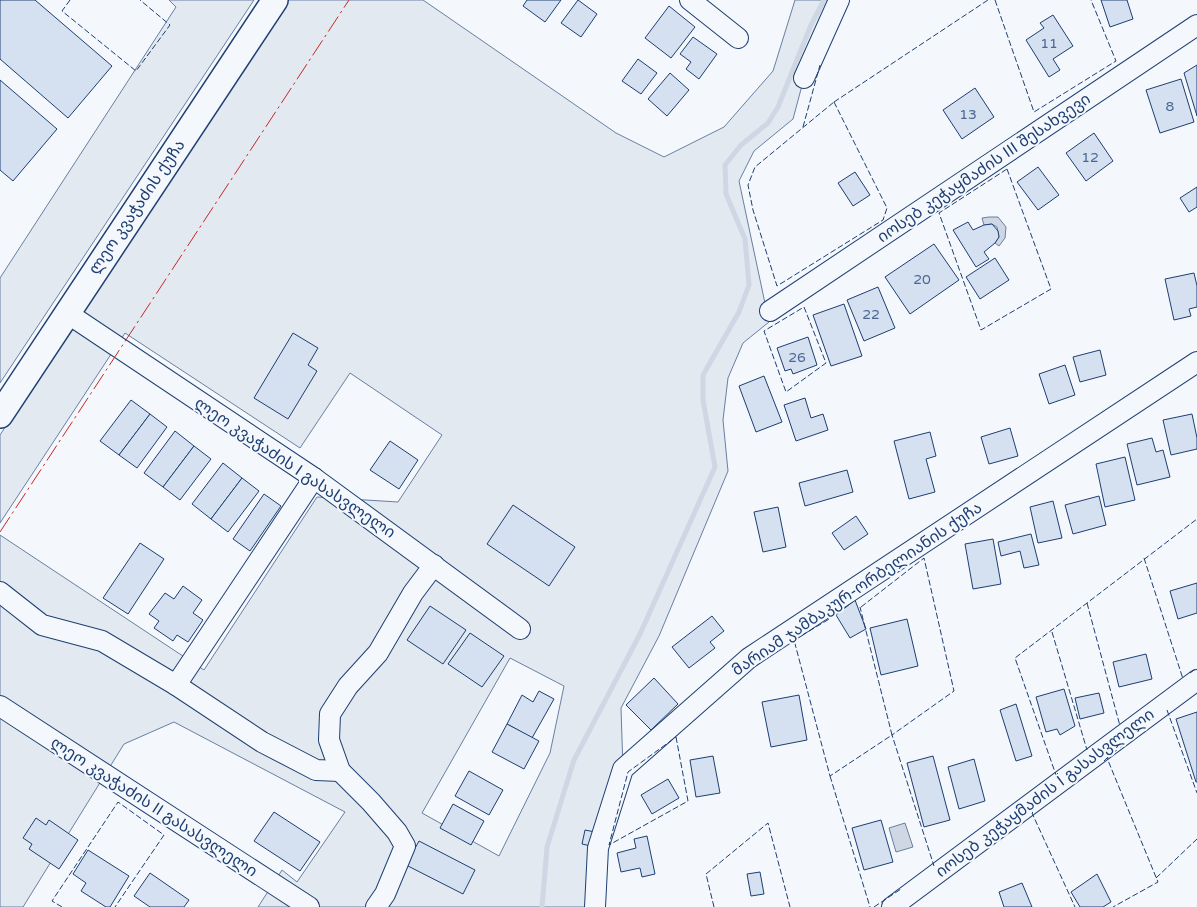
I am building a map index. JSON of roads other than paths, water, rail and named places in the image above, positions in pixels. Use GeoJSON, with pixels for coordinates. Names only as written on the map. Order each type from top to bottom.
{"type":"FeatureCollection","features":[{"type":"Feature","properties":{"kind":"main road","name":"ლეო კვაჭაძის ქუჩა"},"geometry":{"type":"LineString","coordinates":[[0,415],[274,0]]}},
{"type":"Feature","properties":{"kind":"street"},"geometry":{"type":"LineString","coordinates":[[690,0],[738,38]]}},
{"type":"Feature","properties":{"kind":"street"},"geometry":{"type":"LineString","coordinates":[[804,78],[839,0]]}},
{"type":"Feature","properties":{"kind":"street","name":"იოსებ კეჭაყმაძის III შესახვევი"},"geometry":{"type":"LineString","coordinates":[[770,311],[1197,25]]}},
{"type":"Feature","properties":{"kind":"street","name":"ლეო კვაჭაძის I გასასვლელი"},"geometry":{"type":"LineString","coordinates":[[66,313],[314,478],[520,629]]}},
{"type":"Feature","properties":{"kind":"street","name":"მარიამ ჯამბაკურ-ორბელიანის ქუჩა"},"geometry":{"type":"LineString","coordinates":[[595,907],[598,848],[623,769],[684,713],[749,658],[1197,362]]}},
{"type":"Feature","properties":{"kind":"street"},"geometry":{"type":"LineString","coordinates":[[176,686],[314,478]]}},
{"type":"Feature","properties":{"kind":"street"},"geometry":{"type":"LineString","coordinates":[[376,907],[386,894],[405,846],[397,832],[371,802],[340,771],[330,740],[330,714],[348,686],[378,653],[413,593],[434,565]]}},
{"type":"Feature","properties":{"kind":"street"},"geometry":{"type":"LineString","coordinates":[[0,592],[42,624],[102,641],[262,742],[316,770],[340,771]]}},
{"type":"Feature","properties":{"kind":"street","name":"იოსებ კეჭაყმაძის I გასასვლელი"},"geometry":{"type":"LineString","coordinates":[[892,907],[1197,680]]}},
{"type":"Feature","properties":{"kind":"street","name":"ლეო კვაჭაძის II გასასვლელი"},"geometry":{"type":"LineString","coordinates":[[0,706],[309,907]]}},
{"type":"Feature","properties":{"kind":"waterway"},"geometry":{"type":"LineString","coordinates":[[542,907],[547,847],[574,760],[640,634],[715,467],[703,400],[703,375],[739,312],[749,285],[745,239],[726,194],[725,165],[741,145],[768,123],[778,107],[811,25],[824,0]]}}]}
